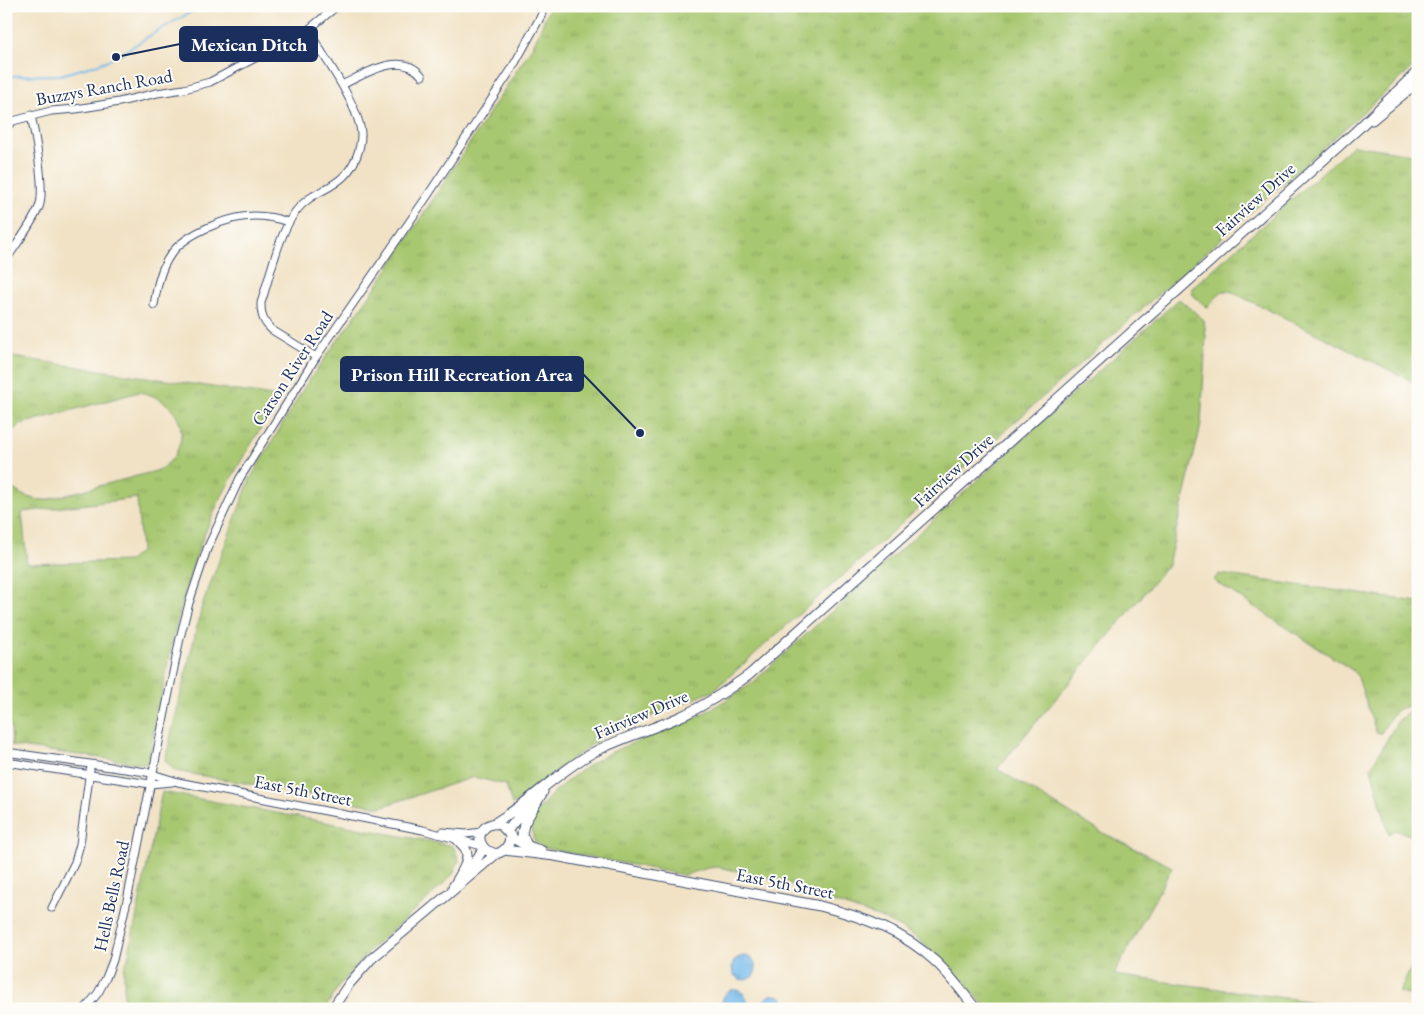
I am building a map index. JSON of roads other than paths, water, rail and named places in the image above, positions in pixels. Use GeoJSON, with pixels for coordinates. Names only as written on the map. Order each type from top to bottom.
{"type":"FeatureCollection","features":[{"type":"Feature","properties":{"kind":"main road","name":"Fairview Drive"},"geometry":{"type":"LineString","coordinates":[[493,824],[509,815],[556,777],[593,753],[679,717],[716,699],[749,675],[1356,130],[1418,71]]}},
{"type":"Feature","properties":{"kind":"main road","name":"Fairview Drive"},"geometry":{"type":"LineString","coordinates":[[1356,130],[1384,112],[1418,82]]}},
{"type":"Feature","properties":{"kind":"main road","name":"Fairview Drive"},"geometry":{"type":"LineString","coordinates":[[508,833],[545,787]]}},
{"type":"Feature","properties":{"kind":"main road"},"geometry":{"type":"LineString","coordinates":[[527,845],[522,834],[524,824],[545,787]]}},
{"type":"Feature","properties":{"kind":"main road"},"geometry":{"type":"LineString","coordinates":[[332,1009],[349,984],[371,959],[500,852],[509,843],[508,833],[501,825],[493,824],[485,828],[480,837],[483,847],[491,853],[500,852]]}},
{"type":"Feature","properties":{"kind":"main road","name":"East 5th Street"},"geometry":{"type":"LineString","coordinates":[[508,833],[517,841],[555,856]]}},
{"type":"Feature","properties":{"kind":"main road"},"geometry":{"type":"LineString","coordinates":[[453,891],[467,856],[466,849],[456,839]]}},
{"type":"Feature","properties":{"kind":"main road"},"geometry":{"type":"LineString","coordinates":[[453,891],[483,847]]}},
{"type":"Feature","properties":{"kind":"main road","name":"East 5th Street"},"geometry":{"type":"LineString","coordinates":[[500,852],[555,856],[855,914],[901,936],[928,955],[950,976],[976,1009]]}},
{"type":"Feature","properties":{"kind":"street","name":"Buzzys Ranch Road"},"geometry":{"type":"LineString","coordinates":[[6,127],[13,121],[31,115],[119,102],[210,82],[308,30],[337,6]]}},
{"type":"Feature","properties":{"kind":"street","name":"Carson River Road"},"geometry":{"type":"LineString","coordinates":[[150,784],[180,638],[189,604],[207,549],[240,478],[316,357],[428,195],[511,70],[541,16],[544,6]]}},
{"type":"Feature","properties":{"kind":"street"},"geometry":{"type":"LineString","coordinates":[[308,30],[342,85],[356,114],[361,134],[358,152],[350,169],[336,182],[304,202],[288,222],[261,303],[261,316],[266,325],[272,330],[316,357]]}},
{"type":"Feature","properties":{"kind":"street"},"geometry":{"type":"LineString","coordinates":[[342,85],[381,67],[390,65],[412,67],[422,76]]}},
{"type":"Feature","properties":{"kind":"street"},"geometry":{"type":"LineString","coordinates":[[6,260],[40,205],[41,189],[31,115]]}},
{"type":"Feature","properties":{"kind":"street"},"geometry":{"type":"LineString","coordinates":[[154,305],[158,281],[166,263],[171,254],[185,240],[240,217],[267,216],[288,222]]}},
{"type":"Feature","properties":{"kind":"street","name":"East 5th Street"},"geometry":{"type":"LineString","coordinates":[[6,752],[152,774],[178,782],[423,830],[483,847]]}},
{"type":"Feature","properties":{"kind":"street","name":"East 5th Street"},"geometry":{"type":"LineString","coordinates":[[6,762],[150,784],[178,782]]}},
{"type":"Feature","properties":{"kind":"street"},"geometry":{"type":"LineString","coordinates":[[52,908],[75,862],[80,844],[91,764]]}},
{"type":"Feature","properties":{"kind":"street","name":"Hells Bells Road"},"geometry":{"type":"LineString","coordinates":[[85,1009],[98,993],[113,960],[128,896],[150,784]]}},
{"type":"Feature","properties":{"kind":"street","name":"East 5th Street"},"geometry":{"type":"LineString","coordinates":[[423,830],[466,834],[482,832]]}},
{"type":"Feature","properties":{"kind":"water"},"geometry":{"type":"Polygon","coordinates":[[[744,956],[749,957],[755,963],[755,973],[749,979],[744,980],[739,979],[733,973],[732,968],[733,963],[739,957],[744,956]]]}},
{"type":"Feature","properties":{"kind":"water"},"geometry":{"type":"Polygon","coordinates":[[[731,990],[737,990],[744,994],[748,1002],[747,1009],[723,1009],[723,998],[731,990]]]}},
{"type":"Feature","properties":{"kind":"water"},"geometry":{"type":"Polygon","coordinates":[[[771,995],[778,995],[782,998],[786,1002],[788,1009],[761,1009],[764,1000],[771,995]]]}},
{"type":"Feature","properties":{"kind":"waterway"},"geometry":{"type":"LineString","coordinates":[[6,76],[60,75],[96,65],[116,57],[202,6]]}},
{"type":"Feature","properties":{"kind":"place","name":"Mexican Ditch"},"geometry":{"type":"Point","coordinates":[116,57]}},
{"type":"Feature","properties":{"kind":"place","name":"Prison Hill Recreation Area"},"geometry":{"type":"Point","coordinates":[640,433]}}]}
